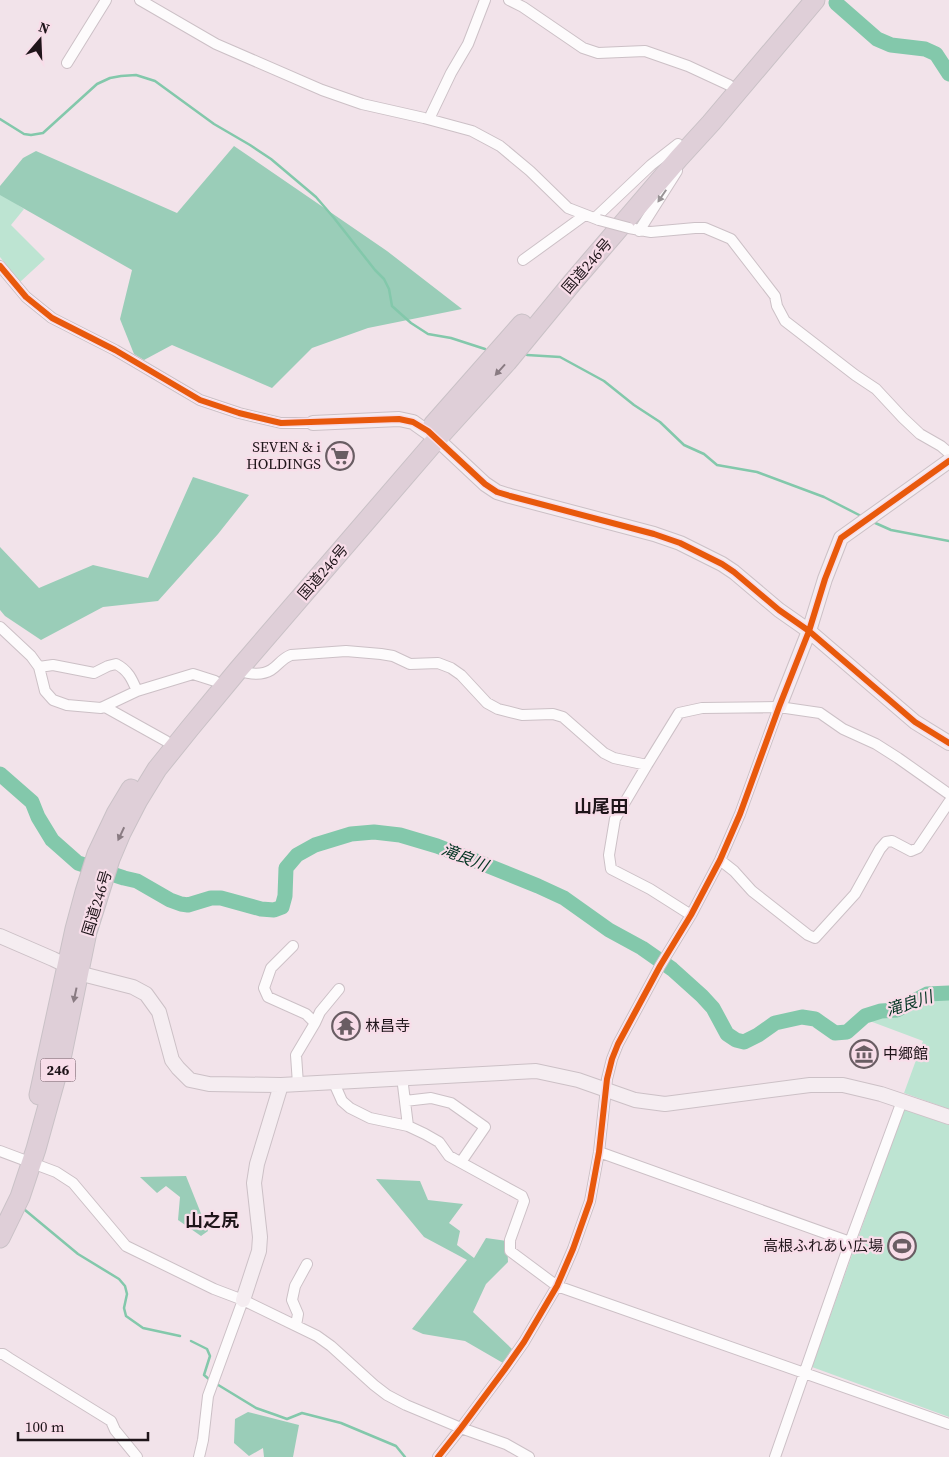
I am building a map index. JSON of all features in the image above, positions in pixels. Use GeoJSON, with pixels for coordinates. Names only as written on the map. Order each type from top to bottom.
{"type":"FeatureCollection","features":[{"type":"Feature","properties":{"kind":"highway","name":"国道246号"},"geometry":{"type":"LineString","coordinates":[[0,1238],[20,1197],[39,1094],[91,894],[116,814],[134,785],[214,681],[302,580],[432,435],[507,362],[729,85],[801,0]]}},
{"type":"Feature","properties":{"kind":"highway","name":"国道246号"},"geometry":{"type":"LineString","coordinates":[[678,151],[712,122],[815,0]]}},
{"type":"Feature","properties":{"kind":"highway","name":"国道246号"},"geometry":{"type":"LineString","coordinates":[[103,857],[121,833],[157,769],[432,435]]}},
{"type":"Feature","properties":{"kind":"highway","name":"国道246号"},"geometry":{"type":"LineString","coordinates":[[0,1213],[26,1162]]}},
{"type":"Feature","properties":{"kind":"street"},"geometry":{"type":"LineString","coordinates":[[66,63],[106,0]]}},
{"type":"Feature","properties":{"kind":"street"},"geometry":{"type":"LineString","coordinates":[[140,0],[216,44],[322,90],[362,104],[472,131],[500,146],[530,171],[568,208],[593,218],[634,230],[651,232],[705,228],[731,239],[775,296],[777,306],[785,321],[855,376],[876,389],[914,429],[949,453]]}},
{"type":"Feature","properties":{"kind":"street"},"geometry":{"type":"LineString","coordinates":[[429,120],[451,73],[468,44],[485,0]]}},
{"type":"Feature","properties":{"kind":"street"},"geometry":{"type":"LineString","coordinates":[[508,0],[523,7],[583,48],[598,54],[645,50],[688,66],[729,85]]}},
{"type":"Feature","properties":{"kind":"street"},"geometry":{"type":"LineString","coordinates":[[523,260],[593,218],[651,165],[678,151],[678,170],[634,230]]}},
{"type":"Feature","properties":{"kind":"street"},"geometry":{"type":"LineString","coordinates":[[0,266],[26,297],[52,318],[115,350],[200,400],[240,414],[281,423],[398,419],[413,422],[432,435],[485,484],[497,492],[654,534],[680,543],[734,572],[779,610],[809,631],[915,722],[949,743]]}},
{"type":"Feature","properties":{"kind":"street"},"geometry":{"type":"LineString","coordinates":[[438,1457],[524,1342],[557,1286],[573,1249],[590,1201],[612,1059],[618,1044],[660,966],[691,915],[720,860],[740,814],[809,631],[841,538],[949,461]]}},
{"type":"Feature","properties":{"kind":"street"},"geometry":{"type":"LineString","coordinates":[[0,627],[40,667],[45,691],[53,700],[67,705],[101,708],[137,691],[193,674],[214,681]]}},
{"type":"Feature","properties":{"kind":"street"},"geometry":{"type":"LineString","coordinates":[[238,670],[252,674],[261,674],[271,670],[283,658],[291,655],[346,651],[393,656],[410,664],[438,663],[451,668],[461,675],[487,703],[498,709],[522,716],[553,714],[563,717],[604,753],[614,758],[647,765]]}},
{"type":"Feature","properties":{"kind":"street"},"geometry":{"type":"LineString","coordinates":[[40,667],[53,665],[94,673],[116,664],[125,669],[137,691]]}},
{"type":"Feature","properties":{"kind":"street"},"geometry":{"type":"LineString","coordinates":[[105,707],[166,741]]}},
{"type":"Feature","properties":{"kind":"street"},"geometry":{"type":"LineString","coordinates":[[691,915],[650,889],[611,869],[609,855],[615,819],[679,712],[702,708],[779,707],[820,713],[843,729],[884,749],[949,794]]}},
{"type":"Feature","properties":{"kind":"street"},"geometry":{"type":"LineString","coordinates":[[720,860],[734,871],[752,891],[808,935],[815,938],[855,894],[880,849],[886,842],[892,841],[911,851],[918,848],[949,802]]}},
{"type":"Feature","properties":{"kind":"street"},"geometry":{"type":"LineString","coordinates":[[0,936],[86,975],[134,987],[146,994],[159,1012],[172,1060],[190,1080],[209,1084],[282,1085],[334,1083],[536,1071],[578,1080],[635,1100],[665,1104],[810,1085],[843,1085],[881,1094],[949,1117]]}},
{"type":"Feature","properties":{"kind":"street"},"geometry":{"type":"LineString","coordinates":[[293,946],[271,968],[264,988],[268,997],[306,1014],[315,1023]]}},
{"type":"Feature","properties":{"kind":"street"},"geometry":{"type":"LineString","coordinates":[[298,1084],[296,1055],[320,1012],[339,989]]}},
{"type":"Feature","properties":{"kind":"street"},"geometry":{"type":"LineString","coordinates":[[402,1078],[408,1126]]}},
{"type":"Feature","properties":{"kind":"street"},"geometry":{"type":"LineString","coordinates":[[334,1083],[342,1101],[350,1108],[370,1118],[408,1126],[426,1134],[439,1142],[449,1156],[522,1196],[524,1202],[510,1240],[510,1251],[557,1286],[949,1424]]}},
{"type":"Feature","properties":{"kind":"street"},"geometry":{"type":"LineString","coordinates":[[199,1457],[208,1396],[259,1251],[260,1237],[254,1183],[257,1164],[282,1085]]}},
{"type":"Feature","properties":{"kind":"street"},"geometry":{"type":"LineString","coordinates":[[405,1101],[431,1098],[451,1103],[485,1127],[460,1162]]}},
{"type":"Feature","properties":{"kind":"street"},"geometry":{"type":"LineString","coordinates":[[775,1457],[850,1242],[902,1101]]}},
{"type":"Feature","properties":{"kind":"street"},"geometry":{"type":"LineString","coordinates":[[0,1151],[56,1172],[73,1183],[126,1246],[317,1336],[331,1346],[374,1385],[387,1395],[406,1405],[506,1444],[529,1457]]}},
{"type":"Feature","properties":{"kind":"street"},"geometry":{"type":"LineString","coordinates":[[599,1152],[850,1242]]}},
{"type":"Feature","properties":{"kind":"street"},"geometry":{"type":"LineString","coordinates":[[296,1325],[298,1314],[292,1300],[294,1286],[307,1264]]}},
{"type":"Feature","properties":{"kind":"street"},"geometry":{"type":"LineString","coordinates":[[1,1354],[111,1421],[115,1430],[137,1457]]}},
{"type":"Feature","properties":{"kind":"green space"},"geometry":{"type":"Polygon","coordinates":[[[234,146],[387,251],[462,309],[368,328],[312,348],[272,388],[172,345],[144,360],[134,354],[120,319],[132,270],[0,195],[0,186],[23,158],[36,151],[177,213],[234,146]]]}},
{"type":"Feature","properties":{"kind":"green space"},"geometry":{"type":"Polygon","coordinates":[[[0,193],[24,209],[11,225],[45,259],[20,282],[0,257],[0,193]]]}},
{"type":"Feature","properties":{"kind":"green space"},"geometry":{"type":"Polygon","coordinates":[[[193,477],[249,495],[218,534],[158,601],[103,607],[41,640],[5,616],[0,610],[0,547],[39,588],[93,565],[148,578],[193,477]]]}},
{"type":"Feature","properties":{"kind":"green space"},"geometry":{"type":"Polygon","coordinates":[[[940,998],[949,999],[949,1109],[904,1093],[923,1041],[867,1020],[898,1015],[940,998]]]}},
{"type":"Feature","properties":{"kind":"green space","name":"高根ふれあい広場"},"geometry":{"type":"Polygon","coordinates":[[[904,1109],[949,1125],[949,1417],[812,1367],[904,1109]]]}},
{"type":"Feature","properties":{"kind":"green space"},"geometry":{"type":"Polygon","coordinates":[[[186,1176],[208,1231],[201,1236],[178,1220],[180,1197],[166,1186],[157,1193],[140,1177],[186,1176]]]}},
{"type":"Feature","properties":{"kind":"green space"},"geometry":{"type":"Polygon","coordinates":[[[376,1179],[420,1181],[428,1200],[463,1204],[449,1223],[460,1231],[457,1245],[474,1258],[486,1238],[507,1241],[508,1262],[486,1284],[473,1312],[512,1349],[503,1363],[465,1341],[423,1334],[412,1329],[467,1260],[424,1237],[376,1179]]]}},
{"type":"Feature","properties":{"kind":"green space"},"geometry":{"type":"Polygon","coordinates":[[[248,1412],[299,1425],[293,1457],[264,1457],[263,1448],[249,1456],[234,1443],[235,1419],[248,1412]]]}},
{"type":"Feature","properties":{"kind":"waterway"},"geometry":{"type":"LineString","coordinates":[[836,3],[877,39],[891,45],[925,49],[936,54],[949,74]]}},
{"type":"Feature","properties":{"kind":"waterway"},"geometry":{"type":"LineString","coordinates":[[0,119],[24,134],[43,133],[97,84],[110,78],[136,75],[155,81],[214,124],[271,159],[316,197],[384,279],[389,289],[392,306],[411,323],[428,334],[451,338],[485,349]]}},
{"type":"Feature","properties":{"kind":"waterway"},"geometry":{"type":"LineString","coordinates":[[527,355],[560,357],[604,381],[634,405],[660,422],[684,445],[704,454],[717,465],[757,472],[824,497],[863,517]]}},
{"type":"Feature","properties":{"kind":"waterway"},"geometry":{"type":"LineString","coordinates":[[873,522],[891,530],[949,541]]}},
{"type":"Feature","properties":{"kind":"waterway","name":"滝良川"},"geometry":{"type":"LineString","coordinates":[[0,774],[32,802],[38,817],[52,840],[78,863],[137,881],[170,900],[181,904],[188,905],[211,898],[221,898],[261,909],[274,910],[282,907],[285,896],[286,868],[297,855],[315,845],[351,834],[374,832],[400,835],[437,846],[564,898],[609,930],[642,948],[672,969],[713,1008],[727,1034],[736,1040],[744,1042],[775,1023],[802,1017],[815,1019],[835,1033],[847,1032],[865,1016],[881,1011],[897,1010],[927,994],[949,993]]}},
{"type":"Feature","properties":{"kind":"waterway"},"geometry":{"type":"LineString","coordinates":[[25,1210],[78,1254],[119,1279],[125,1286],[127,1294],[124,1308],[126,1316],[143,1328],[180,1336]]}},
{"type":"Feature","properties":{"kind":"waterway"},"geometry":{"type":"LineString","coordinates":[[191,1341],[207,1349],[210,1356],[204,1375],[210,1380]]}},
{"type":"Feature","properties":{"kind":"waterway"},"geometry":{"type":"LineString","coordinates":[[215,1383],[256,1408],[287,1419],[302,1413],[341,1423],[396,1446],[405,1457]]}},
{"type":"Feature","properties":{"kind":"cycle path"},"geometry":{"type":"LineString","coordinates":[[0,266],[26,297],[52,318],[115,350],[200,400],[239,413],[281,423],[399,419],[413,422],[428,431],[485,484],[497,492],[654,534],[680,543],[722,564],[779,610],[809,631],[915,722],[949,743]]}},
{"type":"Feature","properties":{"kind":"cycle path"},"geometry":{"type":"LineString","coordinates":[[438,1457],[524,1342],[557,1286],[573,1249],[590,1201],[599,1152],[607,1079],[612,1059],[618,1044],[660,966],[691,915],[720,860],[740,814],[809,631],[825,579],[841,538],[949,461]]}},
{"type":"Feature","properties":{"kind":"place","name":"SEVEN & i HOLDINGS"},"geometry":{"type":"Point","coordinates":[340,456]}},
{"type":"Feature","properties":{"kind":"place","name":"林昌寺"},"geometry":{"type":"Point","coordinates":[346,1026]}},
{"type":"Feature","properties":{"kind":"place","name":"中郷館"},"geometry":{"type":"Point","coordinates":[864,1054]}},
{"type":"Feature","properties":{"kind":"place","name":"高根ふれあい広場"},"geometry":{"type":"Point","coordinates":[902,1246]}},
{"type":"Feature","properties":{"kind":"district","name":"山尾田"},"geometry":{"type":"Point","coordinates":[601,807]}},
{"type":"Feature","properties":{"kind":"district","name":"山之尻"},"geometry":{"type":"Point","coordinates":[212,1221]}}]}
